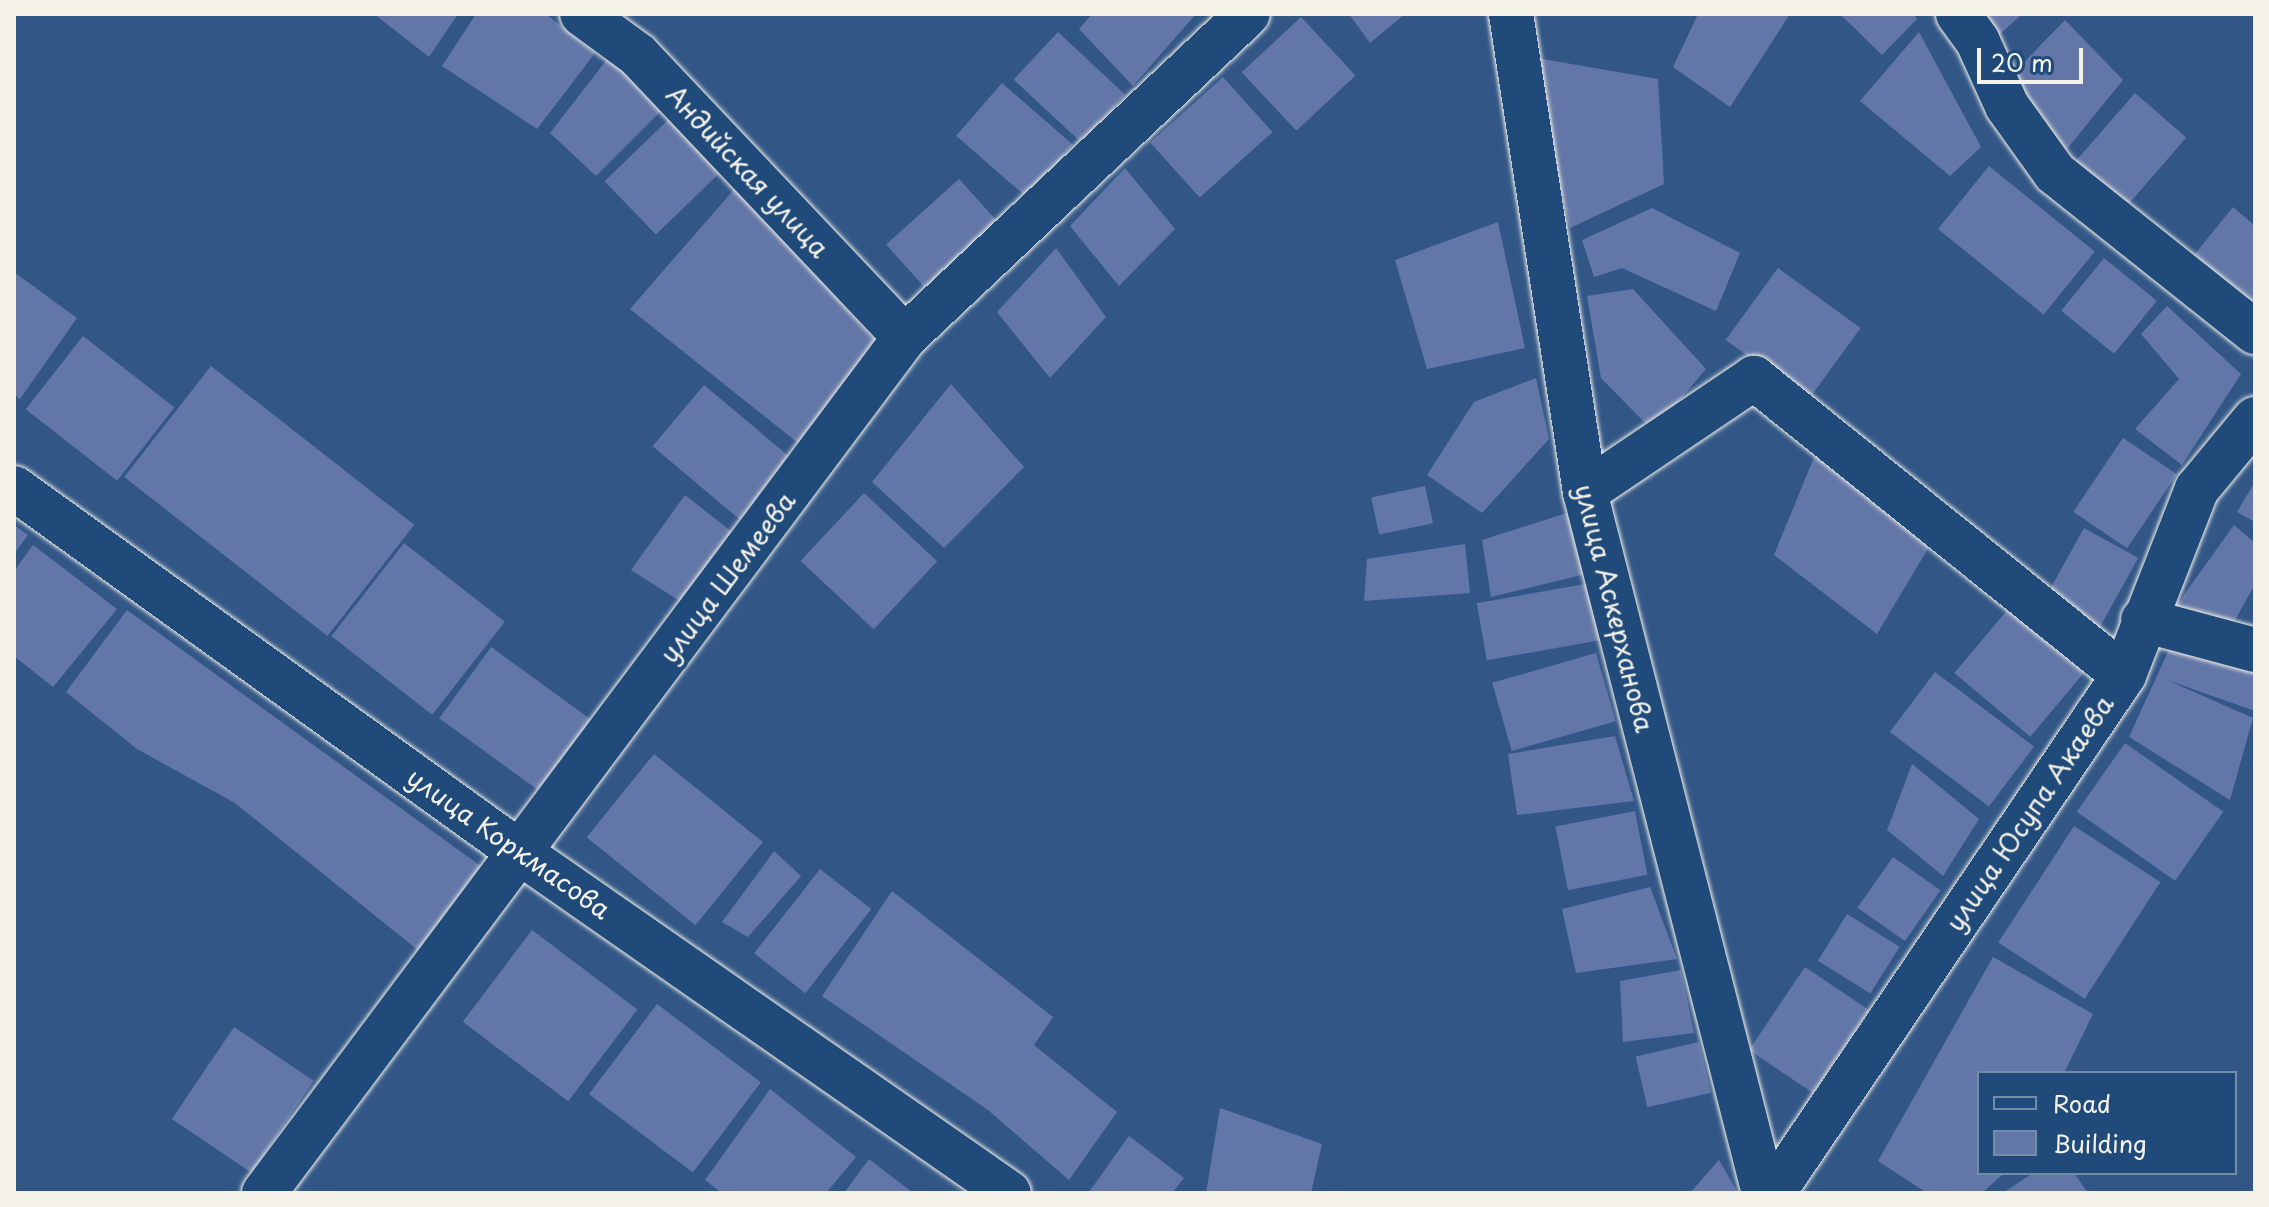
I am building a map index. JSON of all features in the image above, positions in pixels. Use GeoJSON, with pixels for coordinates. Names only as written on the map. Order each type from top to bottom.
{"type":"FeatureCollection","features":[{"type":"Feature","properties":{"kind":"street","name":"Андийская улица"},"geometry":{"type":"LineString","coordinates":[[582,14],[638,55],[905,337]]}},
{"type":"Feature","properties":{"kind":"street","name":"улица Шемеева"},"geometry":{"type":"LineString","coordinates":[[264,1193],[522,854],[905,337],[1248,14]]}},
{"type":"Feature","properties":{"kind":"street","name":"улица Аскерханова"},"geometry":{"type":"LineString","coordinates":[[1511,14],[1585,492],[1764,1193]]}},
{"type":"Feature","properties":{"kind":"street"},"geometry":{"type":"LineString","coordinates":[[1958,14],[1978,42],[2007,106],[2055,173],[2255,332]]}},
{"type":"Feature","properties":{"kind":"street"},"geometry":{"type":"LineString","coordinates":[[1585,492],[1754,378],[2124,675]]}},
{"type":"Feature","properties":{"kind":"street","name":"улица Юсупа Акаева"},"geometry":{"type":"LineString","coordinates":[[1773,1193],[2124,675],[2143,620],[2197,489],[2255,419]]}},
{"type":"Feature","properties":{"kind":"street","name":"улица Коркмасова"},"geometry":{"type":"LineString","coordinates":[[14,488],[522,854],[1009,1193]]}},
{"type":"Feature","properties":{"kind":"street"},"geometry":{"type":"LineString","coordinates":[[2143,620],[2255,650]]}},
{"type":"Feature","properties":{"kind":"building"},"geometry":{"type":"Polygon","coordinates":[[[374,14],[458,14],[429,57],[374,14]]]}},
{"type":"Feature","properties":{"kind":"building"},"geometry":{"type":"Polygon","coordinates":[[[476,14],[546,14],[595,53],[537,129],[442,66],[476,14]]]}},
{"type":"Feature","properties":{"kind":"building"},"geometry":{"type":"Polygon","coordinates":[[[1092,14],[1196,14],[1133,86],[1079,29],[1092,14]]]}},
{"type":"Feature","properties":{"kind":"building"},"geometry":{"type":"Polygon","coordinates":[[[1349,14],[1405,14],[1370,43],[1349,14]]]}},
{"type":"Feature","properties":{"kind":"building"},"geometry":{"type":"Polygon","coordinates":[[[1698,14],[1790,14],[1730,107],[1673,67],[1698,14]]]}},
{"type":"Feature","properties":{"kind":"building"},"geometry":{"type":"Polygon","coordinates":[[[1840,14],[1914,14],[1917,19],[1882,55],[1840,14]]]}},
{"type":"Feature","properties":{"kind":"building"},"geometry":{"type":"Polygon","coordinates":[[[1969,14],[2022,14],[1986,47],[1969,14]]]}},
{"type":"Feature","properties":{"kind":"building"},"geometry":{"type":"Polygon","coordinates":[[[1301,17],[1356,76],[1296,131],[1242,72],[1301,17]]]}},
{"type":"Feature","properties":{"kind":"building"},"geometry":{"type":"Polygon","coordinates":[[[2065,20],[2123,80],[2058,160],[2003,84],[2065,20]]]}},
{"type":"Feature","properties":{"kind":"building"},"geometry":{"type":"Polygon","coordinates":[[[1058,32],[1125,95],[1081,142],[1014,80],[1058,32]]]}},
{"type":"Feature","properties":{"kind":"building"},"geometry":{"type":"Polygon","coordinates":[[[1919,32],[1981,147],[1950,176],[1860,101],[1919,32]]]}},
{"type":"Feature","properties":{"kind":"building"},"geometry":{"type":"Polygon","coordinates":[[[1531,57],[1658,79],[1664,184],[1570,228],[1531,57]]]}},
{"type":"Feature","properties":{"kind":"building"},"geometry":{"type":"Polygon","coordinates":[[[608,58],[665,107],[596,176],[550,133],[608,58]]]}},
{"type":"Feature","properties":{"kind":"building"},"geometry":{"type":"Polygon","coordinates":[[[1223,77],[1273,132],[1200,198],[1150,143],[1223,77]]]}},
{"type":"Feature","properties":{"kind":"building"},"geometry":{"type":"Polygon","coordinates":[[[1002,83],[1073,145],[1027,197],[956,136],[1002,83]]]}},
{"type":"Feature","properties":{"kind":"building"},"geometry":{"type":"Polygon","coordinates":[[[2135,93],[2186,138],[2123,210],[2072,165],[2135,93]]]}},
{"type":"Feature","properties":{"kind":"building"},"geometry":{"type":"Polygon","coordinates":[[[670,118],[721,171],[656,234],[605,181],[670,118]]]}},
{"type":"Feature","properties":{"kind":"building"},"geometry":{"type":"Polygon","coordinates":[[[1989,166],[2095,252],[2044,315],[1938,229],[1989,166]]]}},
{"type":"Feature","properties":{"kind":"building"},"geometry":{"type":"Polygon","coordinates":[[[1125,168],[1175,229],[1119,286],[1070,226],[1125,168]]]}},
{"type":"Feature","properties":{"kind":"building"},"geometry":{"type":"Polygon","coordinates":[[[959,179],[998,223],[926,288],[886,245],[959,179]]]}},
{"type":"Feature","properties":{"kind":"building"},"geometry":{"type":"Polygon","coordinates":[[[737,186],[881,348],[808,451],[630,309],[737,186]]]}},
{"type":"Feature","properties":{"kind":"building"},"geometry":{"type":"Polygon","coordinates":[[[2233,207],[2255,226],[2255,322],[2182,270],[2233,207]]]}},
{"type":"Feature","properties":{"kind":"building"},"geometry":{"type":"Polygon","coordinates":[[[1652,208],[1740,253],[1716,311],[1622,268],[1594,277],[1582,240],[1652,208]]]}},
{"type":"Feature","properties":{"kind":"building"},"geometry":{"type":"Polygon","coordinates":[[[1498,222],[1525,348],[1427,369],[1395,260],[1498,222]]]}},
{"type":"Feature","properties":{"kind":"building"},"geometry":{"type":"Polygon","coordinates":[[[1056,248],[1106,317],[1050,378],[997,312],[1056,248]]]}},
{"type":"Feature","properties":{"kind":"building"},"geometry":{"type":"Polygon","coordinates":[[[2104,258],[2157,301],[2114,354],[2061,311],[2104,258]]]}},
{"type":"Feature","properties":{"kind":"building"},"geometry":{"type":"Polygon","coordinates":[[[1778,268],[1861,328],[1808,400],[1726,340],[1778,268]]]}},
{"type":"Feature","properties":{"kind":"building"},"geometry":{"type":"Polygon","coordinates":[[[14,272],[77,318],[20,399],[14,394],[14,272]]]}},
{"type":"Feature","properties":{"kind":"building"},"geometry":{"type":"Polygon","coordinates":[[[1633,289],[1706,369],[1653,431],[1601,378],[1587,296],[1633,289]]]}},
{"type":"Feature","properties":{"kind":"building"},"geometry":{"type":"Polygon","coordinates":[[[2167,306],[2241,374],[2182,465],[2135,429],[2179,379],[2141,334],[2167,306]]]}},
{"type":"Feature","properties":{"kind":"building"},"geometry":{"type":"Polygon","coordinates":[[[83,336],[174,407],[117,481],[26,409],[83,336]]]}},
{"type":"Feature","properties":{"kind":"building"},"geometry":{"type":"Polygon","coordinates":[[[211,366],[414,525],[327,636],[124,477],[211,366]]]}},
{"type":"Feature","properties":{"kind":"building"},"geometry":{"type":"Polygon","coordinates":[[[1536,378],[1549,439],[1482,513],[1427,475],[1474,402],[1536,378]]]}},
{"type":"Feature","properties":{"kind":"building"},"geometry":{"type":"Polygon","coordinates":[[[951,384],[1024,467],[944,548],[872,482],[951,384]]]}},
{"type":"Feature","properties":{"kind":"building"},"geometry":{"type":"Polygon","coordinates":[[[704,385],[792,459],[741,520],[653,446],[704,385]]]}},
{"type":"Feature","properties":{"kind":"building"},"geometry":{"type":"Polygon","coordinates":[[[2123,438],[2177,474],[2127,548],[2073,512],[2123,438]]]}},
{"type":"Feature","properties":{"kind":"building"},"geometry":{"type":"Polygon","coordinates":[[[1817,450],[1932,542],[1877,634],[1774,555],[1817,450]]]}},
{"type":"Feature","properties":{"kind":"building"},"geometry":{"type":"Polygon","coordinates":[[[2255,482],[2255,522],[2237,512],[2255,482]]]}},
{"type":"Feature","properties":{"kind":"building"},"geometry":{"type":"Polygon","coordinates":[[[1425,486],[1433,523],[1379,535],[1371,497],[1425,486]]]}},
{"type":"Feature","properties":{"kind":"building"},"geometry":{"type":"Polygon","coordinates":[[[864,493],[937,561],[874,629],[801,561],[864,493]]]}},
{"type":"Feature","properties":{"kind":"building"},"geometry":{"type":"Polygon","coordinates":[[[685,495],[741,539],[683,603],[631,570],[685,495]]]}},
{"type":"Feature","properties":{"kind":"building"},"geometry":{"type":"Polygon","coordinates":[[[1570,512],[1586,574],[1491,597],[1482,540],[1570,512]]]}},
{"type":"Feature","properties":{"kind":"building"},"geometry":{"type":"Polygon","coordinates":[[[14,525],[28,535],[14,554],[14,525]]]}},
{"type":"Feature","properties":{"kind":"building"},"geometry":{"type":"Polygon","coordinates":[[[2234,525],[2255,543],[2255,584],[2233,624],[2168,617],[2234,525]]]}},
{"type":"Feature","properties":{"kind":"building"},"geometry":{"type":"Polygon","coordinates":[[[2084,528],[2138,558],[2098,630],[2044,600],[2084,528]]]}},
{"type":"Feature","properties":{"kind":"building"},"geometry":{"type":"Polygon","coordinates":[[[404,543],[505,622],[432,715],[331,636],[404,543]]]}},
{"type":"Feature","properties":{"kind":"building"},"geometry":{"type":"Polygon","coordinates":[[[1465,544],[1470,593],[1364,601],[1367,559],[1465,544]]]}},
{"type":"Feature","properties":{"kind":"building"},"geometry":{"type":"Polygon","coordinates":[[[33,545],[117,609],[53,687],[14,656],[14,571],[33,545]]]}},
{"type":"Feature","properties":{"kind":"building"},"geometry":{"type":"Polygon","coordinates":[[[1591,583],[1601,640],[1487,660],[1477,603],[1591,583]]]}},
{"type":"Feature","properties":{"kind":"building"},"geometry":{"type":"Polygon","coordinates":[[[2009,608],[2085,672],[2030,737],[1954,673],[2009,608]]]}},
{"type":"Feature","properties":{"kind":"building"},"geometry":{"type":"Polygon","coordinates":[[[127,610],[482,867],[419,951],[235,803],[137,749],[66,692],[127,610]]]}},
{"type":"Feature","properties":{"kind":"building"},"geometry":{"type":"Polygon","coordinates":[[[2172,643],[2255,665],[2255,711],[2167,680],[2253,718],[2230,800],[2129,737],[2172,643]]]}},
{"type":"Feature","properties":{"kind":"building"},"geometry":{"type":"Polygon","coordinates":[[[491,647],[599,726],[548,797],[439,718],[491,647]]]}},
{"type":"Feature","properties":{"kind":"building"},"geometry":{"type":"Polygon","coordinates":[[[1596,653],[1616,721],[1512,751],[1492,683],[1596,653]]]}},
{"type":"Feature","properties":{"kind":"building"},"geometry":{"type":"Polygon","coordinates":[[[1935,672],[2034,747],[1989,807],[1890,732],[1935,672]]]}},
{"type":"Feature","properties":{"kind":"building"},"geometry":{"type":"Polygon","coordinates":[[[1615,736],[1634,801],[1517,815],[1508,754],[1615,736]]]}},
{"type":"Feature","properties":{"kind":"building"},"geometry":{"type":"Polygon","coordinates":[[[2125,743],[2223,812],[2175,881],[2077,812],[2125,743]]]}},
{"type":"Feature","properties":{"kind":"building"},"geometry":{"type":"Polygon","coordinates":[[[654,754],[763,842],[695,925],[587,837],[654,754]]]}},
{"type":"Feature","properties":{"kind":"building"},"geometry":{"type":"Polygon","coordinates":[[[1912,764],[1979,819],[1943,876],[1887,830],[1912,764]]]}},
{"type":"Feature","properties":{"kind":"building"},"geometry":{"type":"Polygon","coordinates":[[[1635,811],[1647,875],[1568,890],[1555,826],[1635,811]]]}},
{"type":"Feature","properties":{"kind":"building"},"geometry":{"type":"Polygon","coordinates":[[[2074,826],[2160,882],[2085,999],[1998,943],[2074,826]]]}},
{"type":"Feature","properties":{"kind":"building"},"geometry":{"type":"Polygon","coordinates":[[[774,851],[801,876],[748,937],[722,922],[774,851]]]}},
{"type":"Feature","properties":{"kind":"building"},"geometry":{"type":"Polygon","coordinates":[[[1893,857],[1941,890],[1905,941],[1857,908],[1893,857]]]}},
{"type":"Feature","properties":{"kind":"building"},"geometry":{"type":"Polygon","coordinates":[[[820,869],[871,909],[805,993],[754,953],[820,869]]]}},
{"type":"Feature","properties":{"kind":"building"},"geometry":{"type":"Polygon","coordinates":[[[1650,887],[1677,959],[1576,973],[1562,909],[1650,887]]]}},
{"type":"Feature","properties":{"kind":"building"},"geometry":{"type":"Polygon","coordinates":[[[892,891],[1053,1017],[1034,1045],[1117,1112],[1069,1180],[988,1110],[822,996],[892,891]]]}},
{"type":"Feature","properties":{"kind":"building"},"geometry":{"type":"Polygon","coordinates":[[[1847,914],[1900,947],[1870,993],[1818,961],[1847,914]]]}},
{"type":"Feature","properties":{"kind":"building"},"geometry":{"type":"Polygon","coordinates":[[[532,930],[637,1009],[568,1101],[463,1022],[532,930]]]}},
{"type":"Feature","properties":{"kind":"building"},"geometry":{"type":"Polygon","coordinates":[[[1993,957],[2093,1014],[2065,1071],[1977,1071],[1977,1175],[2002,1175],[1982,1193],[1927,1193],[1878,1161],[1993,957]]]}},
{"type":"Feature","properties":{"kind":"building"},"geometry":{"type":"Polygon","coordinates":[[[1805,967],[1869,1010],[1813,1093],[1749,1050],[1805,967]]]}},
{"type":"Feature","properties":{"kind":"building"},"geometry":{"type":"Polygon","coordinates":[[[1681,970],[1694,1033],[1623,1042],[1620,981],[1681,970]]]}},
{"type":"Feature","properties":{"kind":"building"},"geometry":{"type":"Polygon","coordinates":[[[657,1004],[761,1082],[693,1172],[589,1094],[657,1004]]]}},
{"type":"Feature","properties":{"kind":"building"},"geometry":{"type":"Polygon","coordinates":[[[234,1027],[314,1081],[252,1173],[172,1119],[234,1027]]]}},
{"type":"Feature","properties":{"kind":"building"},"geometry":{"type":"Polygon","coordinates":[[[1699,1042],[1711,1093],[1647,1107],[1636,1057],[1699,1042]]]}},
{"type":"Feature","properties":{"kind":"building"},"geometry":{"type":"Polygon","coordinates":[[[770,1089],[856,1157],[826,1193],[722,1193],[705,1180],[770,1089]]]}},
{"type":"Feature","properties":{"kind":"building"},"geometry":{"type":"Polygon","coordinates":[[[1220,1108],[1322,1144],[1311,1193],[1206,1193],[1220,1108]]]}},
{"type":"Feature","properties":{"kind":"building"},"geometry":{"type":"Polygon","coordinates":[[[1129,1136],[1184,1178],[1172,1193],[1089,1192],[1129,1136]]]}},
{"type":"Feature","properties":{"kind":"building"},"geometry":{"type":"Polygon","coordinates":[[[869,1159],[913,1193],[844,1193],[869,1159]]]}},
{"type":"Feature","properties":{"kind":"building"},"geometry":{"type":"Polygon","coordinates":[[[1719,1160],[1738,1193],[1690,1193],[1719,1160]]]}},
{"type":"Feature","properties":{"kind":"building"},"geometry":{"type":"Polygon","coordinates":[[[2030,1175],[2075,1175],[2088,1193],[2003,1193],[2030,1175]]]}}]}
